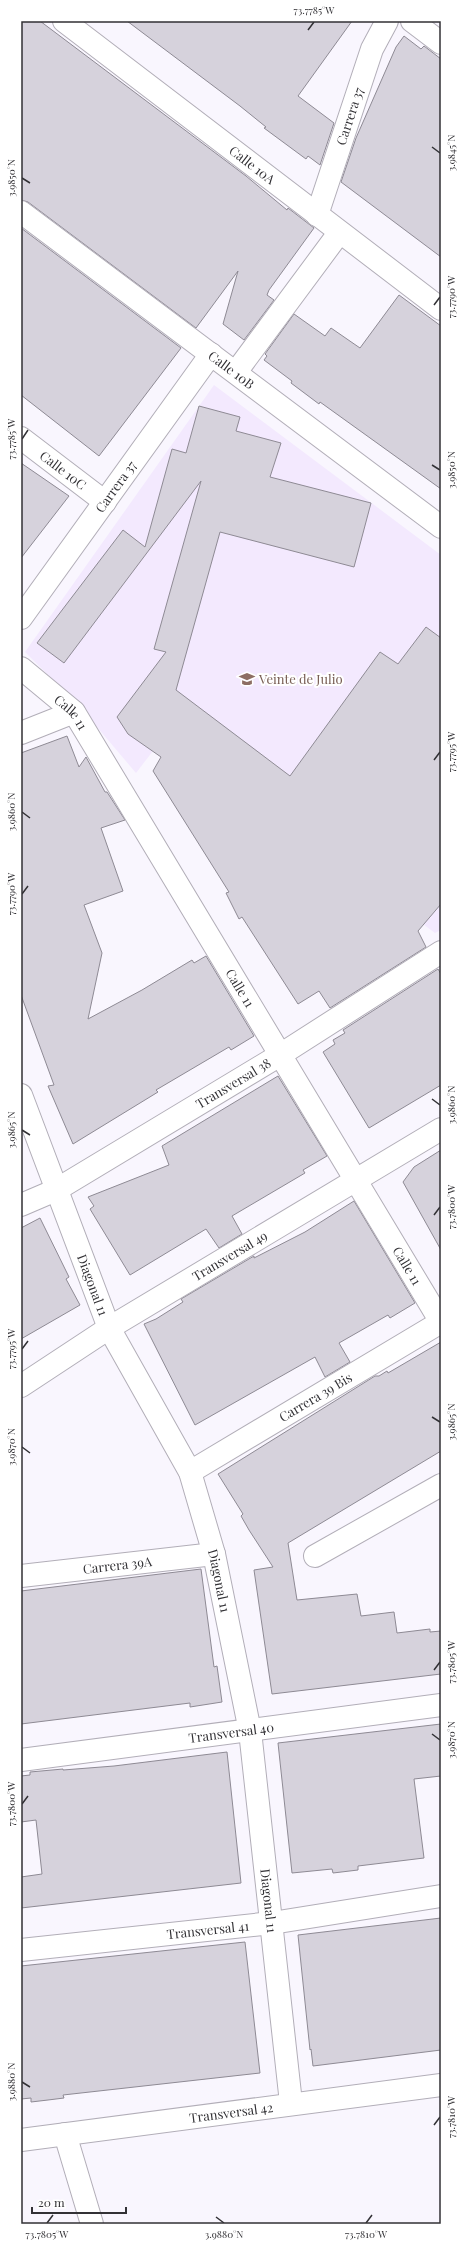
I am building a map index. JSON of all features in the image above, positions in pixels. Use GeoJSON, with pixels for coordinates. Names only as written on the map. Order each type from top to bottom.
{"type":"FeatureCollection","features":[{"type":"Feature","properties":{"kind":"street","name":"Calle 10A"},"geometry":{"type":"LineString","coordinates":[[64,21],[339,233],[441,309]]}},
{"type":"Feature","properties":{"kind":"street","name":"Carrera 37"},"geometry":{"type":"LineString","coordinates":[[317,215],[372,49],[387,21]]}},
{"type":"Feature","properties":{"kind":"street"},"geometry":{"type":"LineString","coordinates":[[412,21],[441,43]]}},
{"type":"Feature","properties":{"kind":"street","name":"Calle 10B"},"geometry":{"type":"LineString","coordinates":[[21,212],[441,527]]}},
{"type":"Feature","properties":{"kind":"street"},"geometry":{"type":"LineString","coordinates":[[236,372],[339,233]]}},
{"type":"Feature","properties":{"kind":"street","name":"Carrera 37"},"geometry":{"type":"LineString","coordinates":[[21,618],[210,354]]}},
{"type":"Feature","properties":{"kind":"street","name":"Calle 10C"},"geometry":{"type":"LineString","coordinates":[[21,438],[105,502]]}},
{"type":"Feature","properties":{"kind":"street","name":"Calle 11"},"geometry":{"type":"LineString","coordinates":[[21,668],[74,712],[441,1322]]}},
{"type":"Feature","properties":{"kind":"street"},"geometry":{"type":"LineString","coordinates":[[21,733],[74,712]]}},
{"type":"Feature","properties":{"kind":"street","name":"Transversal 38"},"geometry":{"type":"LineString","coordinates":[[21,1206],[56,1190],[280,1055],[441,952]]}},
{"type":"Feature","properties":{"kind":"street","name":"Diagonal 11"},"geometry":{"type":"LineString","coordinates":[[21,1095],[109,1328],[190,1472],[214,1554],[250,1732],[291,2103]]}},
{"type":"Feature","properties":{"kind":"street","name":"Transversal 49"},"geometry":{"type":"LineString","coordinates":[[21,1386],[109,1328],[355,1179],[441,1129]]}},
{"type":"Feature","properties":{"kind":"street","name":"Carrera 39 Bis"},"geometry":{"type":"LineString","coordinates":[[190,1472],[441,1322]]}},
{"type":"Feature","properties":{"kind":"street"},"geometry":{"type":"LineString","coordinates":[[315,1556],[441,1485]]}},
{"type":"Feature","properties":{"kind":"street","name":"Carrera 39A"},"geometry":{"type":"LineString","coordinates":[[21,1576],[214,1554]]}},
{"type":"Feature","properties":{"kind":"street","name":"Transversal 40"},"geometry":{"type":"LineString","coordinates":[[21,1760],[250,1732],[441,1705]]}},
{"type":"Feature","properties":{"kind":"street","name":"Transversal 41"},"geometry":{"type":"LineString","coordinates":[[21,1950],[272,1922],[441,1896]]}},
{"type":"Feature","properties":{"kind":"street","name":"Transversal 42"},"geometry":{"type":"LineString","coordinates":[[21,2140],[441,2084]]}},
{"type":"Feature","properties":{"kind":"street"},"geometry":{"type":"LineString","coordinates":[[65,2134],[92,2224]]}},
{"type":"Feature","properties":{"kind":"shaded area","name":"Veinte de Julio"},"geometry":{"type":"Polygon","coordinates":[[[214,385],[441,555],[441,930],[435,933],[166,734],[136,773],[80,707],[25,652],[214,385]]]}},
{"type":"Feature","properties":{"kind":"building"},"geometry":{"type":"Polygon","coordinates":[[[21,21],[40,21],[246,176],[287,210],[288,208],[314,228],[269,290],[267,295],[274,300],[244,340],[223,324],[238,271],[196,328],[28,202],[21,200],[21,21]]]}},
{"type":"Feature","properties":{"kind":"building"},"geometry":{"type":"Polygon","coordinates":[[[127,21],[352,21],[298,96],[334,123],[320,165],[308,156],[306,159],[264,128],[266,127],[240,106],[127,21]]]}},
{"type":"Feature","properties":{"kind":"building"},"geometry":{"type":"Polygon","coordinates":[[[404,36],[421,49],[424,46],[441,59],[441,257],[341,182],[356,138],[396,47],[404,36]]]}},
{"type":"Feature","properties":{"kind":"building"},"geometry":{"type":"Polygon","coordinates":[[[21,228],[181,348],[99,456],[21,395],[21,228]]]}},
{"type":"Feature","properties":{"kind":"building"},"geometry":{"type":"Polygon","coordinates":[[[399,295],[441,326],[441,489],[320,402],[319,404],[264,360],[267,356],[265,354],[294,314],[325,336],[331,328],[360,348],[399,295]]]}},
{"type":"Feature","properties":{"kind":"building"},"geometry":{"type":"Polygon","coordinates":[[[199,406],[240,417],[236,431],[281,443],[270,477],[371,503],[354,567],[220,532],[176,690],[290,776],[380,652],[398,664],[426,627],[441,638],[441,904],[418,931],[426,947],[330,1008],[319,991],[298,1004],[242,917],[239,919],[226,893],[229,892],[153,771],[161,757],[128,734],[117,717],[166,652],[154,649],[201,481],[64,663],[37,643],[123,530],[145,547],[172,449],[186,453],[199,406]]]}},
{"type":"Feature","properties":{"kind":"building"},"geometry":{"type":"Polygon","coordinates":[[[21,463],[69,496],[21,558],[21,463]]]}},
{"type":"Feature","properties":{"kind":"building"},"geometry":{"type":"Polygon","coordinates":[[[67,736],[79,767],[86,757],[105,792],[107,792],[125,820],[101,828],[123,891],[84,905],[102,953],[88,1019],[142,990],[192,960],[194,963],[206,956],[254,1036],[231,1050],[229,1047],[156,1090],[158,1092],[73,1144],[48,1086],[54,1085],[21,995],[21,753],[67,736]]]}},
{"type":"Feature","properties":{"kind":"building"},"geometry":{"type":"Polygon","coordinates":[[[438,969],[441,974],[441,1085],[369,1128],[323,1052],[335,1044],[333,1040],[345,1033],[343,1030],[438,969]]]}},
{"type":"Feature","properties":{"kind":"building"},"geometry":{"type":"Polygon","coordinates":[[[278,1076],[327,1156],[303,1170],[305,1173],[232,1216],[242,1234],[219,1248],[206,1229],[130,1275],[90,1209],[94,1206],[88,1197],[169,1165],[162,1146],[278,1076]]]}},
{"type":"Feature","properties":{"kind":"building"},"geometry":{"type":"Polygon","coordinates":[[[441,1150],[441,1250],[403,1182],[414,1167],[441,1150]]]}},
{"type":"Feature","properties":{"kind":"building"},"geometry":{"type":"Polygon","coordinates":[[[354,1201],[415,1303],[390,1318],[388,1315],[339,1343],[350,1362],[325,1377],[315,1357],[195,1425],[144,1324],[156,1319],[183,1302],[181,1299],[254,1256],[254,1258],[305,1232],[354,1201]]]}},
{"type":"Feature","properties":{"kind":"building"},"geometry":{"type":"Polygon","coordinates":[[[40,1218],[69,1277],[66,1279],[80,1305],[21,1339],[21,1228],[40,1218]]]}},
{"type":"Feature","properties":{"kind":"building"},"geometry":{"type":"Polygon","coordinates":[[[441,1342],[441,1451],[288,1543],[297,1600],[357,1594],[361,1616],[394,1612],[397,1633],[430,1629],[430,1632],[441,1631],[441,1674],[272,1694],[254,1570],[273,1567],[249,1530],[241,1516],[243,1514],[218,1474],[375,1376],[379,1376],[387,1371],[388,1373],[441,1342]]]}},
{"type":"Feature","properties":{"kind":"building"},"geometry":{"type":"Polygon","coordinates":[[[201,1569],[214,1667],[217,1666],[222,1702],[190,1707],[190,1703],[21,1724],[21,1591],[201,1569]]]}},
{"type":"Feature","properties":{"kind":"building"},"geometry":{"type":"Polygon","coordinates":[[[441,1724],[441,1776],[414,1779],[424,1858],[358,1866],[358,1870],[333,1873],[332,1869],[292,1873],[278,1743],[441,1724]]]}},
{"type":"Feature","properties":{"kind":"building"},"geometry":{"type":"Polygon","coordinates":[[[227,1752],[241,1883],[21,1908],[21,1877],[42,1874],[36,1820],[21,1822],[21,1776],[30,1775],[30,1772],[114,1766],[227,1752]]]}},
{"type":"Feature","properties":{"kind":"building"},"geometry":{"type":"Polygon","coordinates":[[[441,1918],[441,2050],[313,2066],[298,1935],[441,1918]]]}},
{"type":"Feature","properties":{"kind":"building"},"geometry":{"type":"Polygon","coordinates":[[[245,1942],[260,2073],[63,2095],[64,2098],[31,2102],[31,2098],[21,2099],[21,1966],[245,1942]]]}},
{"type":"Feature","properties":{"kind":"place","name":"Veinte de Julio"},"geometry":{"type":"Point","coordinates":[247,679]}}]}
